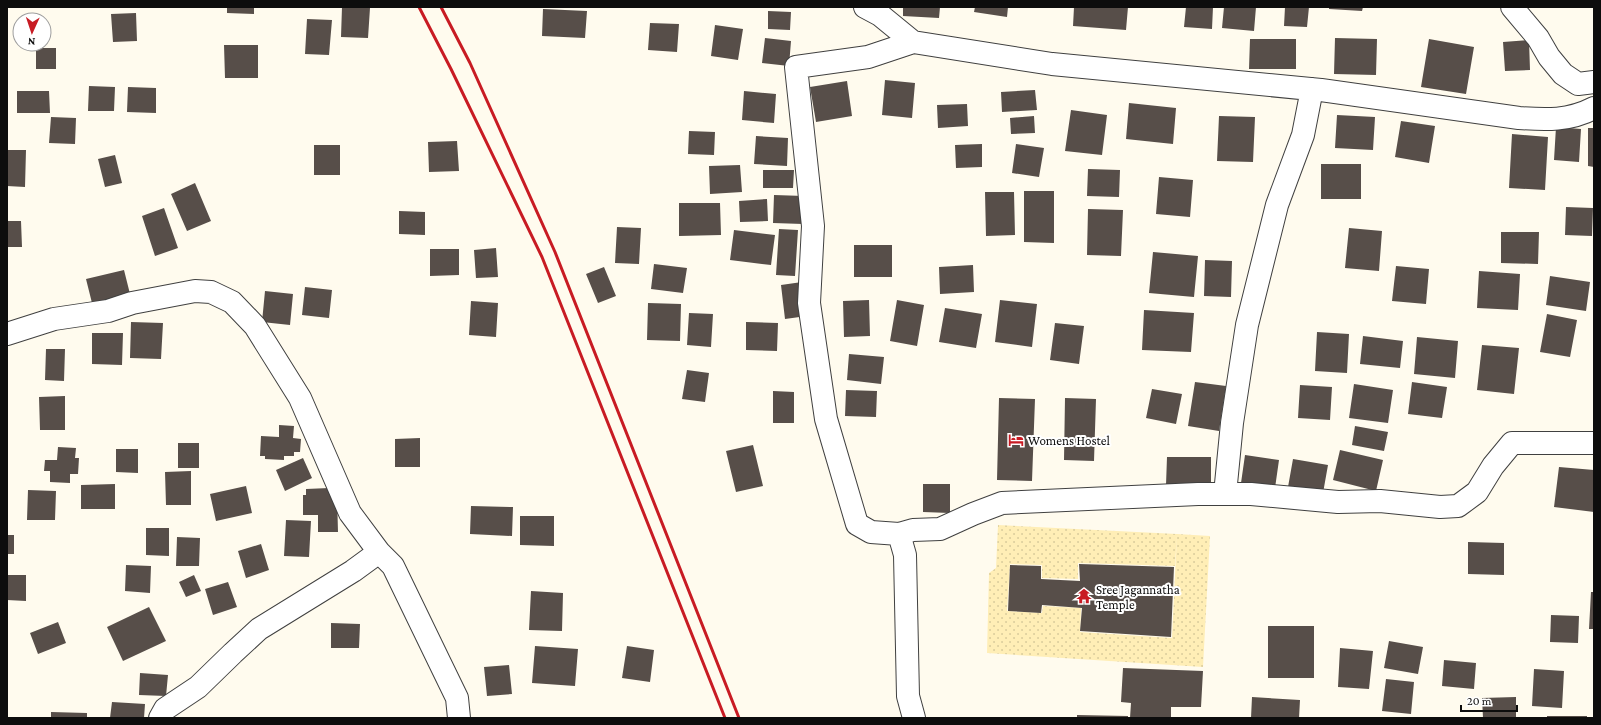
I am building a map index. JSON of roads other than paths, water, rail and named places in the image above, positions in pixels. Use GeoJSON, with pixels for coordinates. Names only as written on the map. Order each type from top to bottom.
{"type":"FeatureCollection","features":[{"type":"Feature","properties":{"kind":"street"},"geometry":{"type":"LineString","coordinates":[[865,7],[880,15],[913,42]]}},
{"type":"Feature","properties":{"kind":"street"},"geometry":{"type":"LineString","coordinates":[[1512,7],[1538,38],[1549,58],[1563,74],[1578,84],[1594,82]]}},
{"type":"Feature","properties":{"kind":"street"},"geometry":{"type":"LineString","coordinates":[[1594,108],[1582,114],[1549,121],[1312,89],[1052,64],[913,42],[868,57],[796,67],[813,226],[809,303],[826,419],[857,524],[871,532],[900,534],[913,530],[940,529],[1002,503],[1198,494],[1251,494],[1338,502],[1380,501],[1440,507],[1458,506],[1477,492],[1493,466],[1512,443],[1594,443]]}},
{"type":"Feature","properties":{"kind":"street"},"geometry":{"type":"LineString","coordinates":[[1225,494],[1232,423],[1247,326],[1277,206],[1303,135],[1312,89]]}},
{"type":"Feature","properties":{"kind":"street"},"geometry":{"type":"LineString","coordinates":[[7,334],[54,319],[108,311],[132,302],[195,292],[211,292],[232,302],[255,326],[300,398],[350,513],[380,552],[393,566],[457,698],[459,718]]}},
{"type":"Feature","properties":{"kind":"street"},"geometry":{"type":"LineString","coordinates":[[900,534],[905,555],[908,696],[914,718]]}},
{"type":"Feature","properties":{"kind":"street"},"geometry":{"type":"LineString","coordinates":[[160,718],[165,709],[198,688],[259,629],[353,571],[380,552]]}},
{"type":"Feature","properties":{"kind":"railway"},"geometry":{"type":"LineString","coordinates":[[419,7],[451,69],[542,257],[725,718]]}},
{"type":"Feature","properties":{"kind":"railway"},"geometry":{"type":"LineString","coordinates":[[441,7],[470,63],[555,252],[739,718]]}},
{"type":"Feature","properties":{"kind":"place","name":"Womens Hostel"},"geometry":{"type":"Point","coordinates":[1016,440]}},
{"type":"Feature","properties":{"kind":"place","name":"Sree Jagannatha Temple"},"geometry":{"type":"Point","coordinates":[1084,596]}}]}
